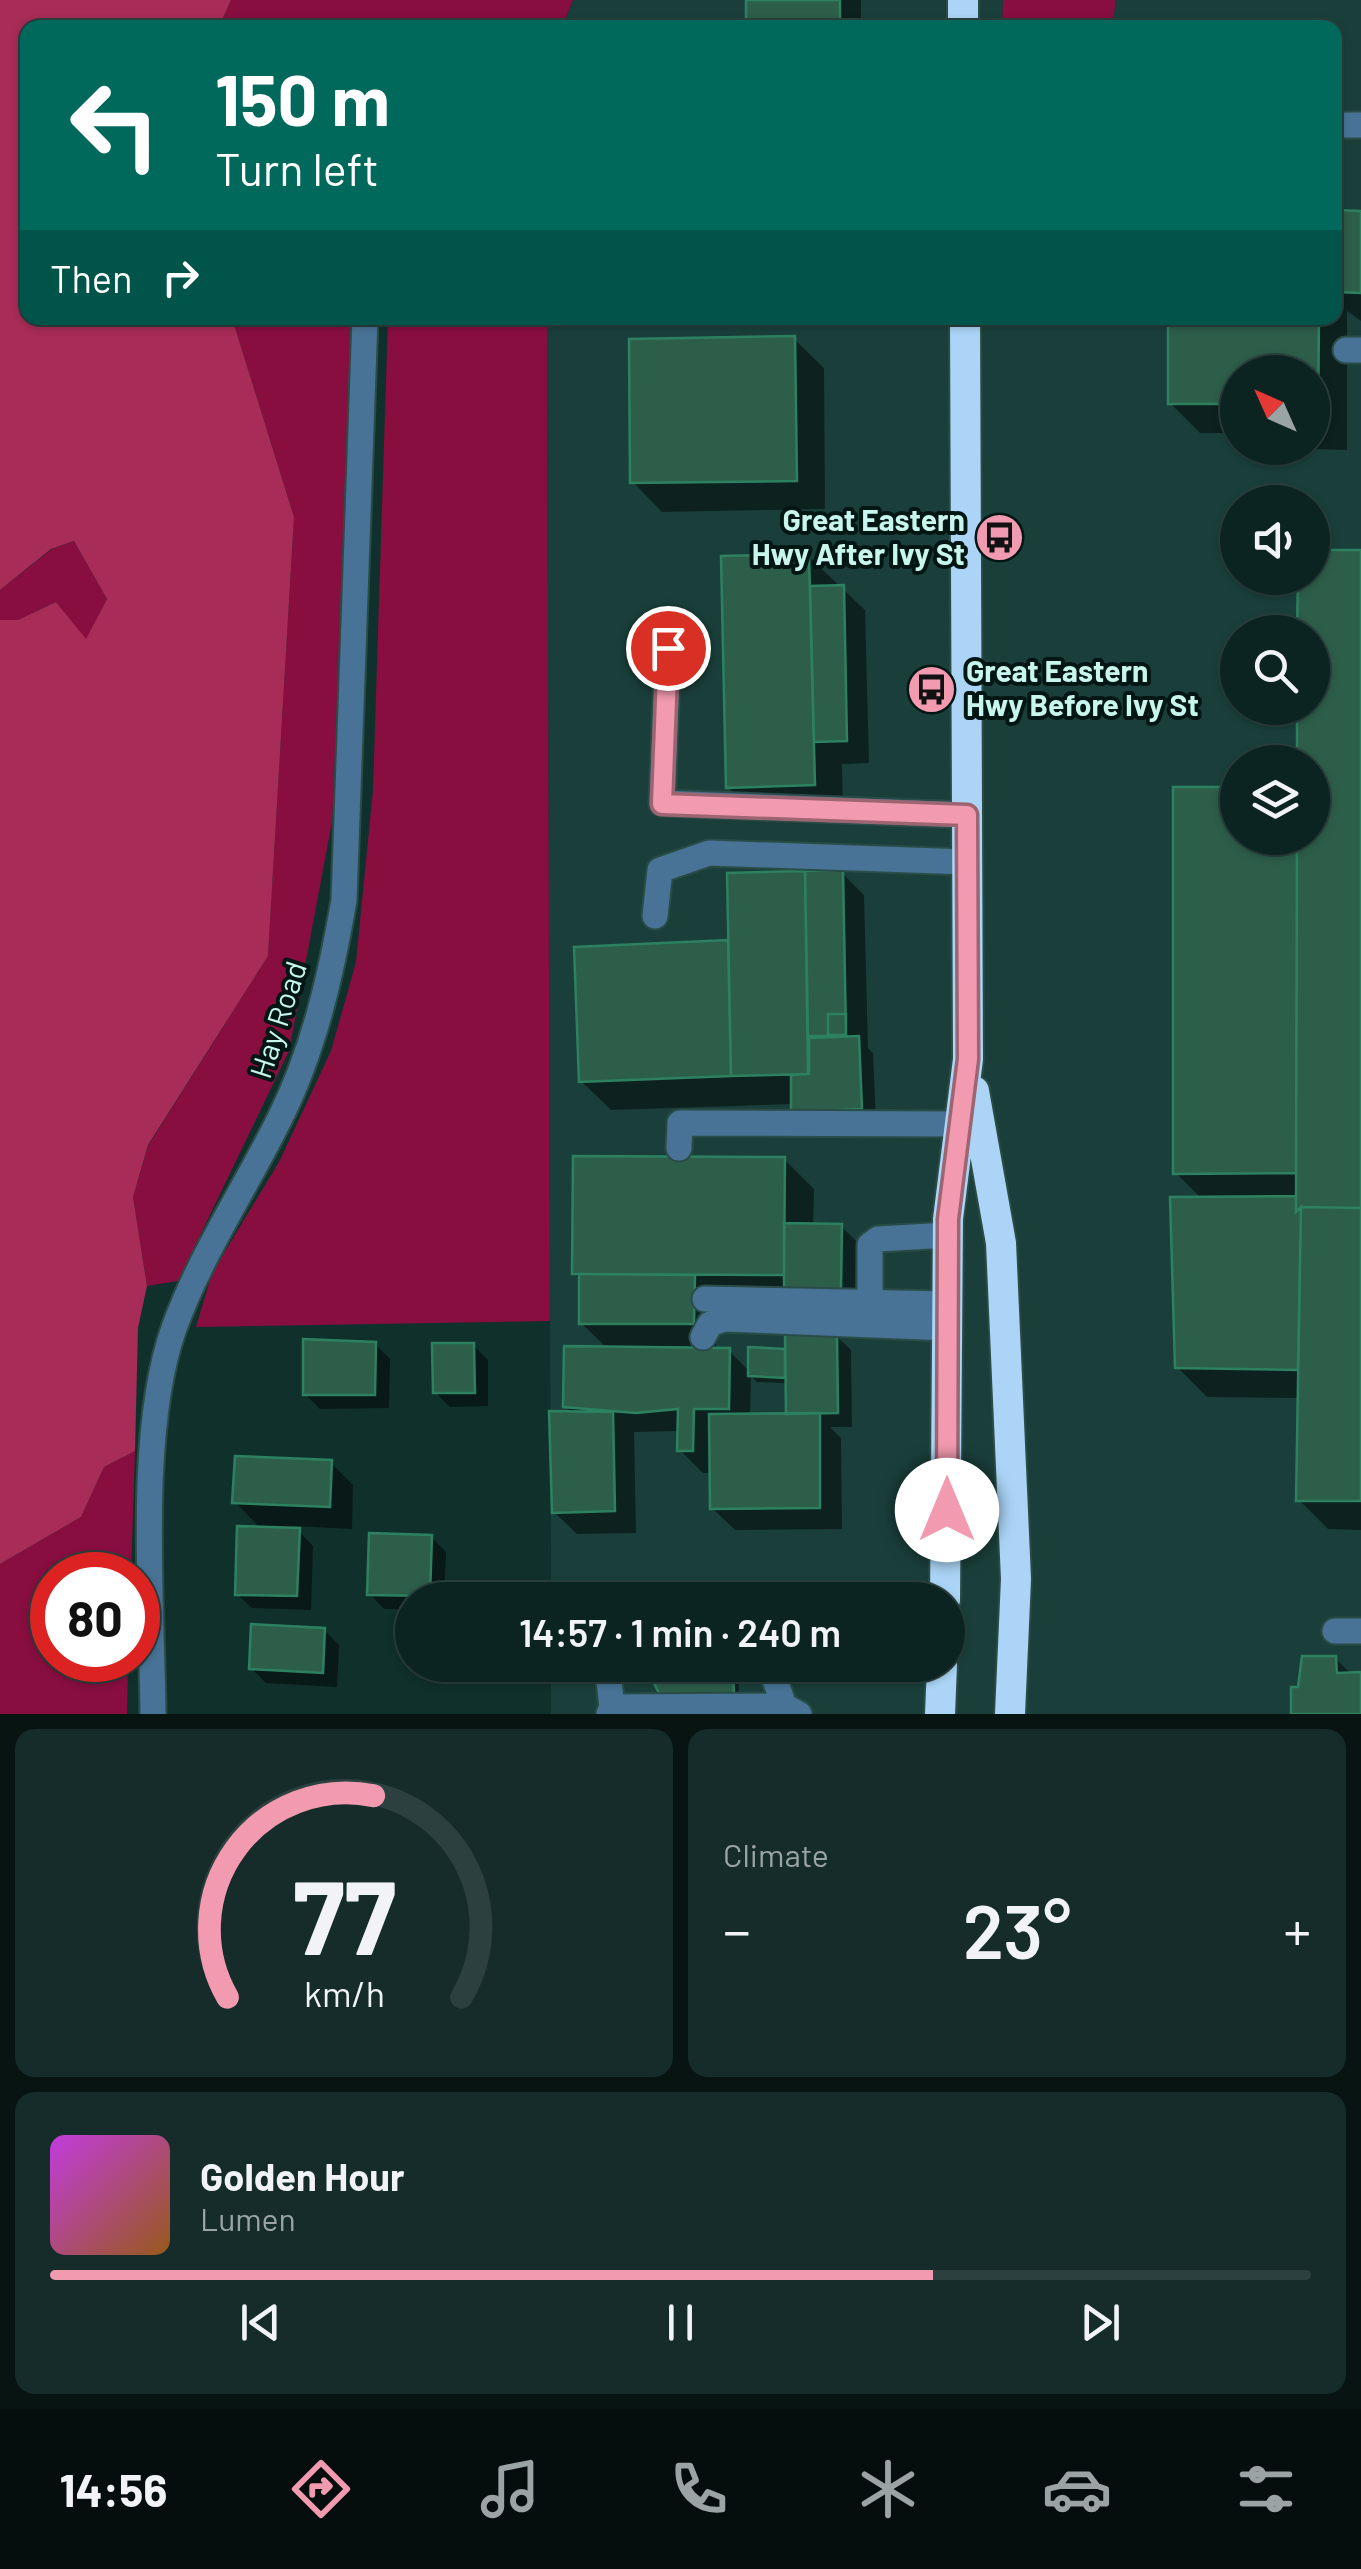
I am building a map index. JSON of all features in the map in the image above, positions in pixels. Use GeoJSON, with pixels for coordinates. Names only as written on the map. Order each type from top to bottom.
{"type":"FeatureCollection","features":[{"type":"Feature","properties":{"kind":"highway"},"geometry":{"type":"LineString","coordinates":[[945,1582],[948,1236],[968,1059],[964,325]]}},
{"type":"Feature","properties":{"kind":"highway"},"geometry":{"type":"LineString","coordinates":[[968,1059],[1001,1244],[1016,1578],[1010,1714]]}},
{"type":"Feature","properties":{"kind":"highway"},"geometry":{"type":"LineString","coordinates":[[940,1714],[941,1682]]}},
{"type":"Feature","properties":{"kind":"street","name":"Hay Road"},"geometry":{"type":"LineString","coordinates":[[153,1714],[152,1468],[173,1332],[196,1274],[281,1116],[308,1049],[326,991],[344,900],[365,325]]}},
{"type":"Feature","properties":{"kind":"street"},"geometry":{"type":"LineString","coordinates":[[668,648],[662,804],[967,815]]}},
{"type":"Feature","properties":{"kind":"street"},"geometry":{"type":"LineString","coordinates":[[655,916],[660,870],[709,853],[967,862]]}},
{"type":"Feature","properties":{"kind":"street"},"geometry":{"type":"LineString","coordinates":[[680,1148],[680,1123],[960,1124]]}},
{"type":"Feature","properties":{"kind":"street"},"geometry":{"type":"LineString","coordinates":[[870,1302],[870,1246],[878,1239],[948,1236]]}},
{"type":"Feature","properties":{"kind":"street"},"geometry":{"type":"LineString","coordinates":[[705,1299],[870,1302],[948,1316]]}},
{"type":"Feature","properties":{"kind":"street"},"geometry":{"type":"LineString","coordinates":[[703,1337],[710,1324],[724,1319],[948,1316]]}},
{"type":"Feature","properties":{"kind":"street"},"geometry":{"type":"LineString","coordinates":[[1334,1631],[1361,1632]]}},
{"type":"Feature","properties":{"kind":"street"},"geometry":{"type":"LineString","coordinates":[[609,1682],[610,1710],[792,1710],[778,1682]]}},
{"type":"Feature","properties":{"kind":"shaded area"},"geometry":{"type":"Polygon","coordinates":[[[0,0],[231,0],[222,20],[20,20],[20,325],[234,325],[294,517],[268,956],[148,1145],[133,1197],[147,1286],[138,1328],[135,1451],[104,1467],[81,1517],[0,1564],[0,620],[18,620],[56,602],[86,639],[107,599],[74,541],[51,549],[0,590],[0,0]]]}},
{"type":"Feature","properties":{"kind":"shaded area"},"geometry":{"type":"Polygon","coordinates":[[[231,0],[573,0],[565,20],[222,20],[231,0]]]}},
{"type":"Feature","properties":{"kind":"shaded area"},"geometry":{"type":"Polygon","coordinates":[[[573,0],[1003,0],[1002,20],[565,20],[573,0]]]}},
{"type":"Feature","properties":{"kind":"shaded area"},"geometry":{"type":"Polygon","coordinates":[[[1003,0],[1116,0],[1113,20],[1002,20],[1003,0]]]}},
{"type":"Feature","properties":{"kind":"shaded area"},"geometry":{"type":"Polygon","coordinates":[[[1116,0],[1361,0],[1361,1714],[551,1714],[551,1682],[965,1682],[965,1582],[551,1582],[547,325],[1342,325],[1342,20],[1113,20],[1116,0]]]}},
{"type":"Feature","properties":{"kind":"shaded area"},"geometry":{"type":"Polygon","coordinates":[[[234,325],[357,325],[332,822],[289,1051],[178,1281],[147,1286],[133,1197],[148,1146],[268,956],[294,517],[234,325]]]}},
{"type":"Feature","properties":{"kind":"shaded area"},"geometry":{"type":"Polygon","coordinates":[[[388,325],[547,325],[550,1321],[196,1327],[212,1273],[279,1162],[331,1051],[356,962],[373,790],[388,325]]]}},
{"type":"Feature","properties":{"kind":"shaded area"},"geometry":{"type":"Polygon","coordinates":[[[74,541],[107,599],[86,640],[56,602],[18,620],[0,620],[0,590],[52,549],[74,541]]]}},
{"type":"Feature","properties":{"kind":"shaded area"},"geometry":{"type":"Polygon","coordinates":[[[135,1451],[132,1552],[30,1552],[30,1682],[128,1682],[127,1714],[0,1714],[0,1564],[81,1517],[104,1467],[135,1451]]]}},
{"type":"Feature","properties":{"kind":"building"},"geometry":{"type":"Polygon","coordinates":[[[746,0],[840,0],[840,20],[746,20],[746,0]]]}},
{"type":"Feature","properties":{"kind":"building"},"geometry":{"type":"Polygon","coordinates":[[[1342,210],[1361,211],[1361,293],[1342,292],[1342,210]]]}},
{"type":"Feature","properties":{"kind":"building"},"geometry":{"type":"Polygon","coordinates":[[[1168,325],[1319,325],[1319,355],[1220,355],[1220,404],[1168,404],[1168,325]]]}},
{"type":"Feature","properties":{"kind":"building"},"geometry":{"type":"Polygon","coordinates":[[[795,336],[797,481],[630,483],[629,339],[795,336]]]}},
{"type":"Feature","properties":{"kind":"building"},"geometry":{"type":"Polygon","coordinates":[[[1330,550],[1361,550],[1361,1208],[1301,1207],[1296,1212],[1297,855],[1330,855],[1330,745],[1297,745],[1297,725],[1330,725],[1330,615],[1297,615],[1298,595],[1330,595],[1330,550]]]}},
{"type":"Feature","properties":{"kind":"building"},"geometry":{"type":"Polygon","coordinates":[[[809,554],[815,785],[726,788],[721,556],[809,554]]]}},
{"type":"Feature","properties":{"kind":"building"},"geometry":{"type":"Polygon","coordinates":[[[844,585],[847,741],[814,742],[810,586],[844,585]]]}},
{"type":"Feature","properties":{"kind":"building"},"geometry":{"type":"Polygon","coordinates":[[[1173,787],[1220,787],[1220,855],[1297,855],[1296,1173],[1173,1174],[1173,787]]]}},
{"type":"Feature","properties":{"kind":"building"},"geometry":{"type":"Polygon","coordinates":[[[843,870],[846,1035],[808,1036],[805,871],[843,870]]]}},
{"type":"Feature","properties":{"kind":"building"},"geometry":{"type":"Polygon","coordinates":[[[805,871],[808,1074],[731,1076],[727,873],[805,871]]]}},
{"type":"Feature","properties":{"kind":"building"},"geometry":{"type":"Polygon","coordinates":[[[728,940],[731,1076],[579,1082],[574,947],[728,940]]]}},
{"type":"Feature","properties":{"kind":"building"},"geometry":{"type":"Polygon","coordinates":[[[828,1014],[846,1014],[846,1035],[828,1035],[828,1014]]]}},
{"type":"Feature","properties":{"kind":"building"},"geometry":{"type":"Polygon","coordinates":[[[859,1036],[862,1109],[791,1112],[791,1075],[809,1074],[809,1038],[859,1036]]]}},
{"type":"Feature","properties":{"kind":"building"},"geometry":{"type":"Polygon","coordinates":[[[573,1156],[785,1157],[784,1275],[572,1274],[573,1156]]]}},
{"type":"Feature","properties":{"kind":"building"},"geometry":{"type":"Polygon","coordinates":[[[1296,1196],[1296,1212],[1301,1207],[1298,1370],[1175,1368],[1170,1197],[1296,1196]]]}},
{"type":"Feature","properties":{"kind":"building"},"geometry":{"type":"Polygon","coordinates":[[[1301,1207],[1361,1208],[1361,1501],[1296,1501],[1301,1207]]]}},
{"type":"Feature","properties":{"kind":"building"},"geometry":{"type":"Polygon","coordinates":[[[784,1223],[842,1224],[841,1290],[784,1289],[784,1223]]]}},
{"type":"Feature","properties":{"kind":"building"},"geometry":{"type":"Polygon","coordinates":[[[579,1274],[695,1275],[694,1324],[579,1324],[579,1274]]]}},
{"type":"Feature","properties":{"kind":"building"},"geometry":{"type":"Polygon","coordinates":[[[837,1333],[838,1413],[786,1414],[785,1334],[837,1333]]]}},
{"type":"Feature","properties":{"kind":"building"},"geometry":{"type":"Polygon","coordinates":[[[303,1339],[376,1342],[375,1395],[303,1395],[303,1339]]]}},
{"type":"Feature","properties":{"kind":"building"},"geometry":{"type":"Polygon","coordinates":[[[432,1343],[474,1343],[475,1393],[433,1393],[432,1343]]]}},
{"type":"Feature","properties":{"kind":"building"},"geometry":{"type":"Polygon","coordinates":[[[564,1346],[730,1348],[729,1409],[694,1409],[693,1451],[677,1451],[678,1409],[636,1413],[563,1407],[564,1346]]]}},
{"type":"Feature","properties":{"kind":"building"},"geometry":{"type":"Polygon","coordinates":[[[748,1347],[785,1349],[785,1378],[748,1376],[748,1347]]]}},
{"type":"Feature","properties":{"kind":"building"},"geometry":{"type":"Polygon","coordinates":[[[549,1411],[613,1412],[615,1511],[552,1513],[549,1411]]]}},
{"type":"Feature","properties":{"kind":"building"},"geometry":{"type":"Polygon","coordinates":[[[820,1413],[820,1508],[710,1509],[709,1414],[820,1413]]]}},
{"type":"Feature","properties":{"kind":"building"},"geometry":{"type":"Polygon","coordinates":[[[235,1456],[332,1460],[330,1507],[232,1503],[235,1456]]]}},
{"type":"Feature","properties":{"kind":"building"},"geometry":{"type":"Polygon","coordinates":[[[237,1526],[300,1528],[297,1596],[235,1595],[237,1526]]]}},
{"type":"Feature","properties":{"kind":"building"},"geometry":{"type":"Polygon","coordinates":[[[369,1533],[432,1535],[430,1582],[395,1582],[395,1595],[367,1595],[369,1533]]]}},
{"type":"Feature","properties":{"kind":"building"},"geometry":{"type":"Polygon","coordinates":[[[251,1624],[325,1628],[323,1673],[249,1669],[251,1624]]]}},
{"type":"Feature","properties":{"kind":"building"},"geometry":{"type":"Polygon","coordinates":[[[1302,1656],[1336,1656],[1337,1673],[1361,1672],[1361,1714],[1291,1714],[1291,1687],[1298,1687],[1302,1656]]]}},
{"type":"Feature","properties":{"kind":"building"},"geometry":{"type":"Polygon","coordinates":[[[733,1682],[734,1691],[720,1714],[669,1714],[654,1683],[733,1682]]]}},
{"type":"Feature","properties":{"kind":"place","name":"Great Eastern Hwy After Ivy St"},"geometry":{"type":"Point","coordinates":[1000,538]}},
{"type":"Feature","properties":{"kind":"place","name":"Great Eastern Hwy Before Ivy St"},"geometry":{"type":"Point","coordinates":[931,689]}},
{"type":"Feature","properties":{"kind":"route"},"geometry":{"type":"LineString","coordinates":[[668,648],[662,804],[967,815],[968,1059],[948,1219],[947,1510]]}}]}
